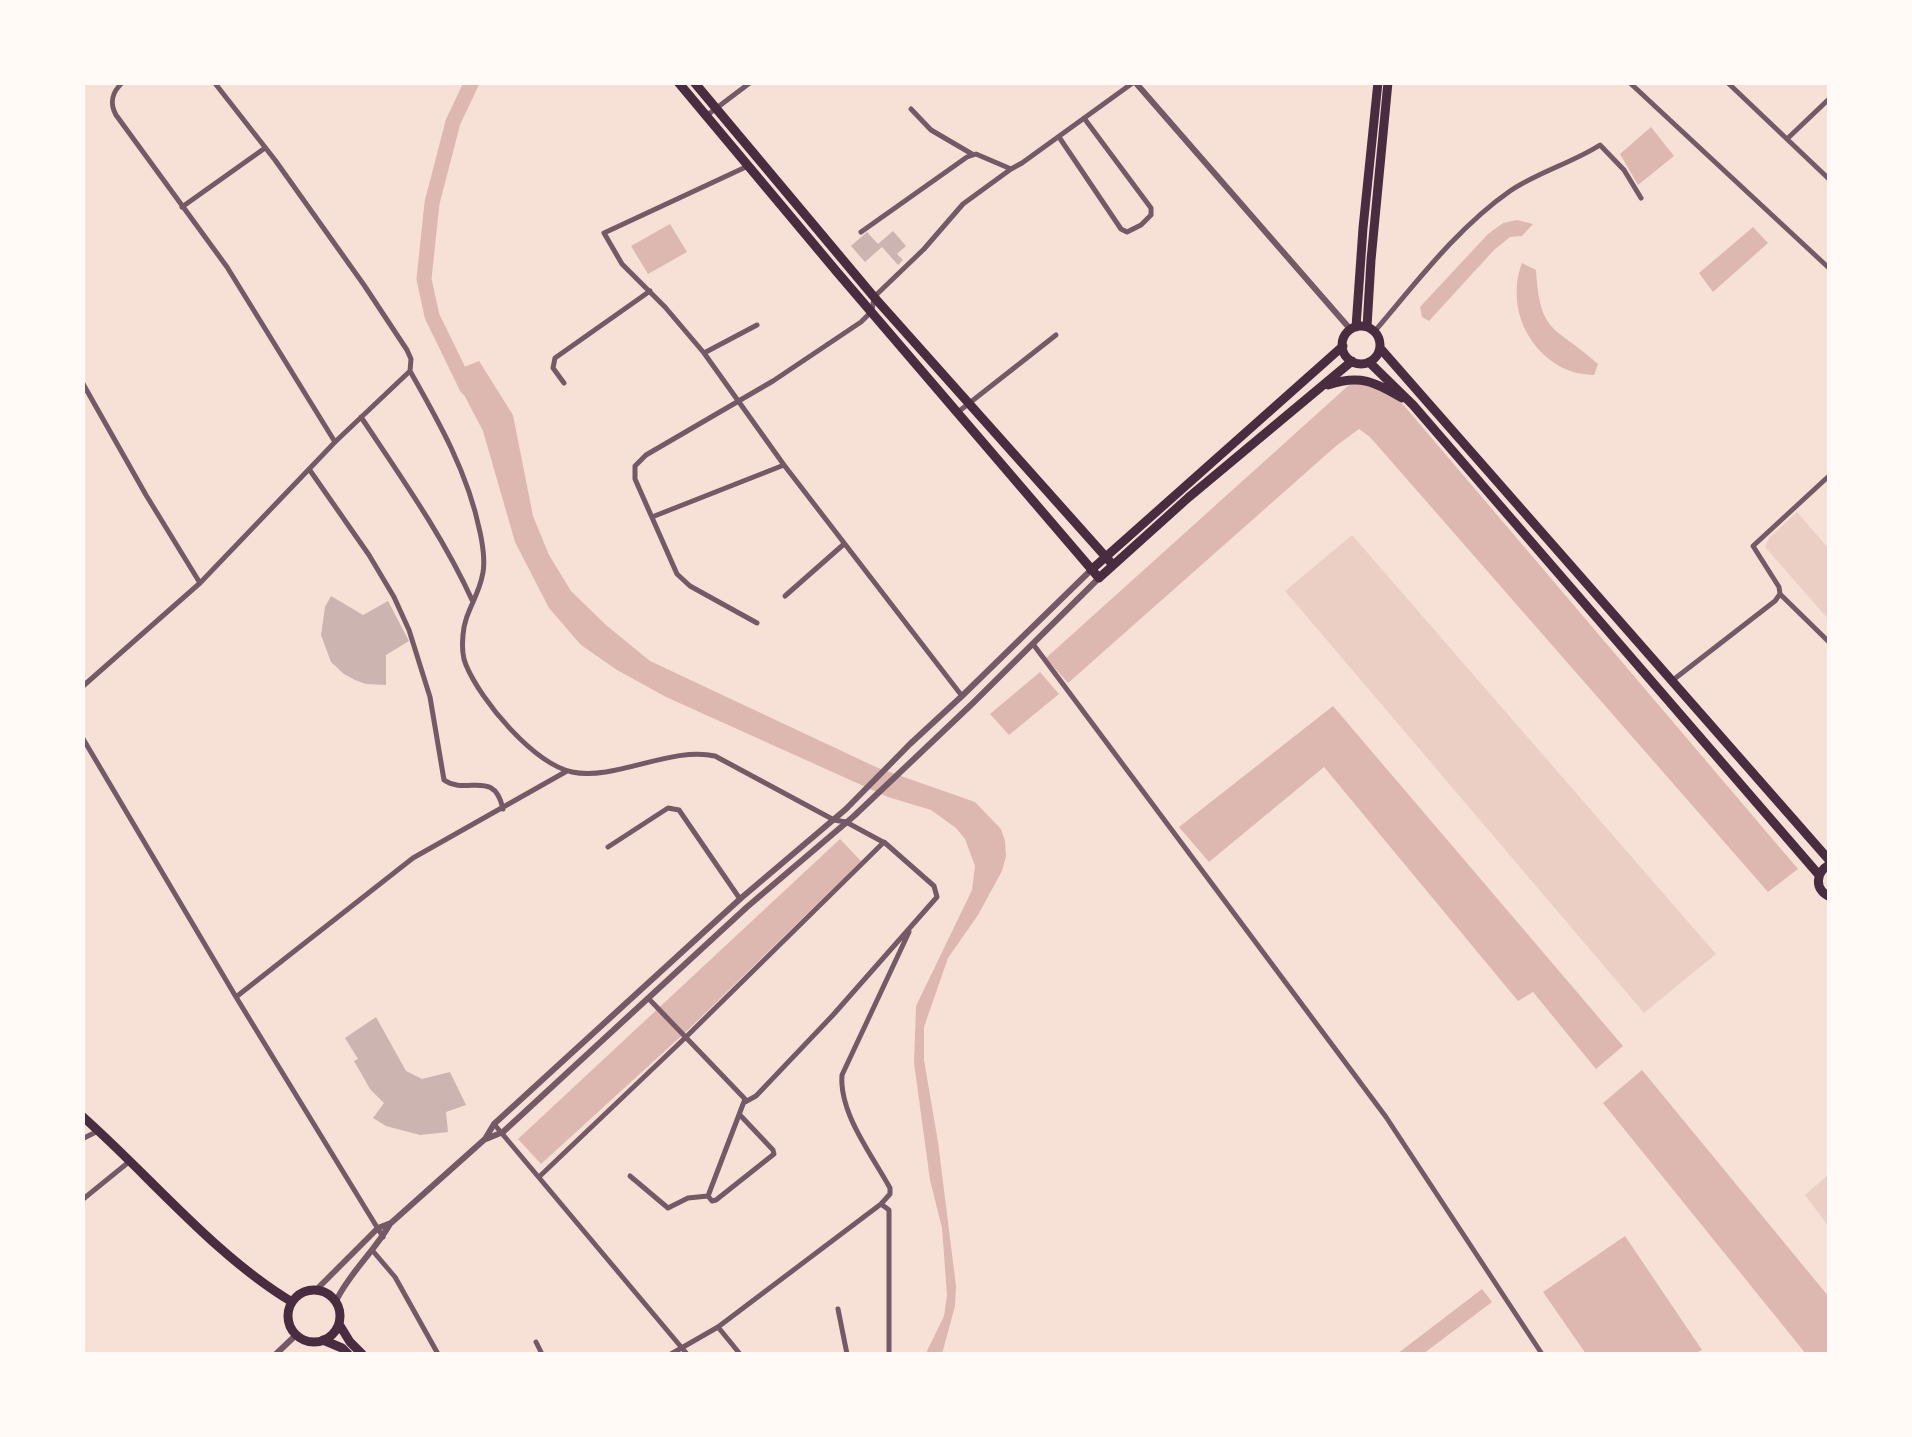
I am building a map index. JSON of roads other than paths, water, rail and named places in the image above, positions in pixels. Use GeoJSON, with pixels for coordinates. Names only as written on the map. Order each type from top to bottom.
{"type":"FeatureCollection","features":[{"type":"Feature","properties":{"kind":"main road"},"geometry":{"type":"LineString","coordinates":[[678,82],[1095,574],[1343,346]]}},
{"type":"Feature","properties":{"kind":"main road"},"geometry":{"type":"LineString","coordinates":[[694,82],[874,297],[1109,561]]}},
{"type":"Feature","properties":{"kind":"main road"},"geometry":{"type":"LineString","coordinates":[[1362,329],[1363,228],[1378,82]]}},
{"type":"Feature","properties":{"kind":"main road"},"geometry":{"type":"LineString","coordinates":[[1362,329],[1388,82]]}},
{"type":"Feature","properties":{"kind":"main road"},"geometry":{"type":"LineString","coordinates":[[1362,329],[1344,340],[1347,358],[1364,364],[1374,359],[1380,348]]}},
{"type":"Feature","properties":{"kind":"main road"},"geometry":{"type":"LineString","coordinates":[[1362,329],[1378,336],[1380,348],[1830,862],[1819,875],[1818,887],[1830,898]]}},
{"type":"Feature","properties":{"kind":"main road"},"geometry":{"type":"LineString","coordinates":[[1109,561],[1352,362]]}},
{"type":"Feature","properties":{"kind":"main road"},"geometry":{"type":"LineString","coordinates":[[1370,362],[1413,404],[1819,875]]}},
{"type":"Feature","properties":{"kind":"main road"},"geometry":{"type":"LineString","coordinates":[[1321,387],[1344,380],[1366,380],[1413,404]]}},
{"type":"Feature","properties":{"kind":"main road"},"geometry":{"type":"LineString","coordinates":[[1014,479],[1026,468]]}},
{"type":"Feature","properties":{"kind":"main road"},"geometry":{"type":"LineString","coordinates":[[82,1116],[240,1265],[292,1302]]}},
{"type":"Feature","properties":{"kind":"main road"},"geometry":{"type":"LineString","coordinates":[[316,1290],[327,1293],[340,1312],[333,1334],[311,1342],[296,1335],[288,1320],[292,1302],[298,1295],[316,1290]]}},
{"type":"Feature","properties":{"kind":"main road"},"geometry":{"type":"LineString","coordinates":[[339,1324],[362,1354]]}},
{"type":"Feature","properties":{"kind":"main road"},"geometry":{"type":"LineString","coordinates":[[323,1340],[348,1354]]}},
{"type":"Feature","properties":{"kind":"street"},"geometry":{"type":"LineString","coordinates":[[123,82],[113,94],[112,108],[226,267],[335,442]]}},
{"type":"Feature","properties":{"kind":"street"},"geometry":{"type":"LineString","coordinates":[[214,82],[266,148],[408,350],[410,371],[462,470],[480,532],[484,565],[463,628],[465,662],[487,699],[517,734],[534,751],[568,771],[588,774],[705,754],[728,762],[834,820],[846,822],[884,842],[934,886],[935,900],[794,1055],[745,1102]]}},
{"type":"Feature","properties":{"kind":"street"},"geometry":{"type":"LineString","coordinates":[[705,116],[751,82]]}},
{"type":"Feature","properties":{"kind":"street"},"geometry":{"type":"LineString","coordinates":[[757,623],[690,586],[677,574],[635,479],[639,461],[840,338],[872,311],[874,297],[963,204],[1134,82],[1362,329],[1467,227],[1512,190],[1600,145],[1624,170],[1641,198]]}},
{"type":"Feature","properties":{"kind":"street"},"geometry":{"type":"LineString","coordinates":[[1628,82],[1830,269]]}},
{"type":"Feature","properties":{"kind":"street"},"geometry":{"type":"LineString","coordinates":[[1726,82],[1830,180]]}},
{"type":"Feature","properties":{"kind":"street"},"geometry":{"type":"LineString","coordinates":[[1788,139],[1830,98]]}},
{"type":"Feature","properties":{"kind":"street"},"geometry":{"type":"LineString","coordinates":[[911,109],[931,130],[973,155]]}},
{"type":"Feature","properties":{"kind":"street"},"geometry":{"type":"LineString","coordinates":[[1059,137],[1121,228],[1127,232],[1141,225],[1151,216],[1151,208],[1084,118]]}},
{"type":"Feature","properties":{"kind":"street"},"geometry":{"type":"LineString","coordinates":[[182,207],[266,148]]}},
{"type":"Feature","properties":{"kind":"street"},"geometry":{"type":"LineString","coordinates":[[861,232],[973,155],[1011,169]]}},
{"type":"Feature","properties":{"kind":"street"},"geometry":{"type":"LineString","coordinates":[[748,166],[604,233],[622,264],[704,353],[784,465],[962,696]]}},
{"type":"Feature","properties":{"kind":"street"},"geometry":{"type":"LineString","coordinates":[[564,383],[552,365],[555,358],[650,292]]}},
{"type":"Feature","properties":{"kind":"street"},"geometry":{"type":"LineString","coordinates":[[704,353],[757,324]]}},
{"type":"Feature","properties":{"kind":"street"},"geometry":{"type":"LineString","coordinates":[[958,412],[1056,335]]}},
{"type":"Feature","properties":{"kind":"street"},"geometry":{"type":"LineString","coordinates":[[82,687],[200,583],[335,442],[410,371]]}},
{"type":"Feature","properties":{"kind":"street"},"geometry":{"type":"LineString","coordinates":[[82,382],[200,583]]}},
{"type":"Feature","properties":{"kind":"street"},"geometry":{"type":"LineString","coordinates":[[361,417],[434,528],[473,602]]}},
{"type":"Feature","properties":{"kind":"street"},"geometry":{"type":"LineString","coordinates":[[651,518],[784,465]]}},
{"type":"Feature","properties":{"kind":"street"},"geometry":{"type":"LineString","coordinates":[[309,469],[394,596],[409,630],[430,697],[444,780],[452,786],[491,787],[498,793],[502,809]]}},
{"type":"Feature","properties":{"kind":"street"},"geometry":{"type":"LineString","coordinates":[[1671,682],[1776,601],[1780,587],[1752,546],[1830,475]]}},
{"type":"Feature","properties":{"kind":"street"},"geometry":{"type":"LineString","coordinates":[[785,596],[844,544]]}},
{"type":"Feature","properties":{"kind":"street"},"geometry":{"type":"LineString","coordinates":[[485,1139],[503,1132],[747,908],[854,816],[1033,644],[1095,574]]}},
{"type":"Feature","properties":{"kind":"street"},"geometry":{"type":"LineString","coordinates":[[336,1301],[345,1283],[391,1223],[485,1139],[494,1124],[740,899],[834,820],[910,744],[1095,574]]}},
{"type":"Feature","properties":{"kind":"street"},"geometry":{"type":"LineString","coordinates":[[1780,594],[1830,643]]}},
{"type":"Feature","properties":{"kind":"street"},"geometry":{"type":"LineString","coordinates":[[1033,644],[1386,1117],[1542,1354]]}},
{"type":"Feature","properties":{"kind":"street"},"geometry":{"type":"LineString","coordinates":[[82,737],[383,1237]]}},
{"type":"Feature","properties":{"kind":"street"},"geometry":{"type":"LineString","coordinates":[[236,997],[414,858],[568,771]]}},
{"type":"Feature","properties":{"kind":"street"},"geometry":{"type":"LineString","coordinates":[[608,847],[668,808],[679,810],[740,899]]}},
{"type":"Feature","properties":{"kind":"street"},"geometry":{"type":"LineString","coordinates":[[540,1176],[884,842]]}},
{"type":"Feature","properties":{"kind":"street"},"geometry":{"type":"LineString","coordinates":[[671,1354],[685,1352],[890,1194],[847,1111],[842,1075],[912,926]]}},
{"type":"Feature","properties":{"kind":"street"},"geometry":{"type":"LineString","coordinates":[[649,998],[745,1102],[708,1196]]}},
{"type":"Feature","properties":{"kind":"street"},"geometry":{"type":"LineString","coordinates":[[630,1176],[668,1208],[688,1198],[708,1196],[716,1200],[774,1154],[740,1115]]}},
{"type":"Feature","properties":{"kind":"street"},"geometry":{"type":"LineString","coordinates":[[494,1124],[685,1352]]}},
{"type":"Feature","properties":{"kind":"street"},"geometry":{"type":"LineString","coordinates":[[82,1139],[98,1130]]}},
{"type":"Feature","properties":{"kind":"street"},"geometry":{"type":"LineString","coordinates":[[82,1200],[130,1162]]}},
{"type":"Feature","properties":{"kind":"street"},"geometry":{"type":"LineString","coordinates":[[881,1204],[889,1210],[890,1354]]}},
{"type":"Feature","properties":{"kind":"street"},"geometry":{"type":"LineString","coordinates":[[316,1290],[378,1228],[391,1223]]}},
{"type":"Feature","properties":{"kind":"street"},"geometry":{"type":"LineString","coordinates":[[372,1250],[395,1277],[438,1354]]}},
{"type":"Feature","properties":{"kind":"street"},"geometry":{"type":"LineString","coordinates":[[838,1309],[847,1354]]}},
{"type":"Feature","properties":{"kind":"street"},"geometry":{"type":"LineString","coordinates":[[718,1326],[740,1354]]}},
{"type":"Feature","properties":{"kind":"street"},"geometry":{"type":"LineString","coordinates":[[276,1354],[296,1335]]}},
{"type":"Feature","properties":{"kind":"street"},"geometry":{"type":"LineString","coordinates":[[536,1342],[542,1354]]}},
{"type":"Feature","properties":{"kind":"waterway"},"geometry":{"type":"LineString","coordinates":[[467,388],[432,316],[424,279],[432,203],[453,122],[472,82]]}}]}
